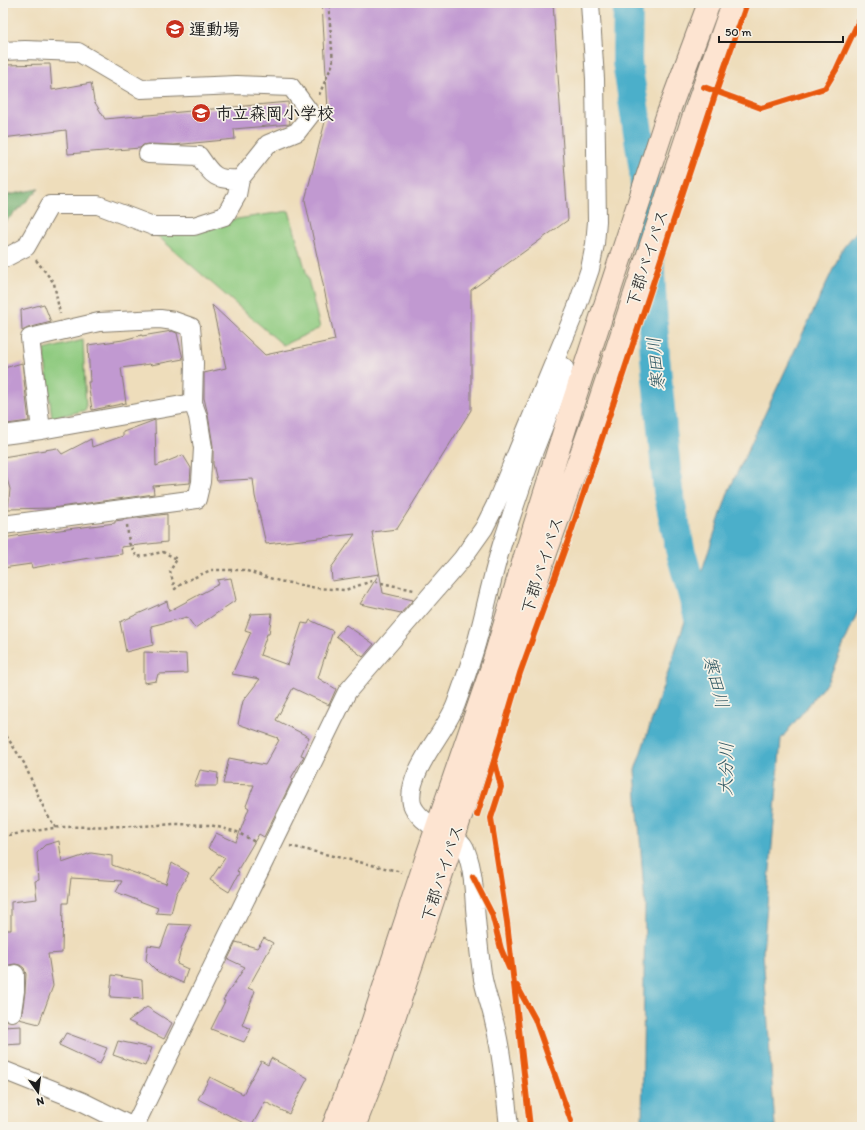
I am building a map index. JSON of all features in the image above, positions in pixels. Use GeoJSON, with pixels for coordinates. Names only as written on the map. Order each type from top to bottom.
{"type":"FeatureCollection","features":[{"type":"Feature","properties":{"kind":"street"},"geometry":{"type":"LineString","coordinates":[[3,1070],[81,1101],[134,1127],[347,692],[462,559],[484,528],[495,506],[577,307],[590,269],[595,244],[597,221],[595,79],[590,3]]}},
{"type":"Feature","properties":{"kind":"street"},"geometry":{"type":"LineString","coordinates":[[333,1127],[363,1051],[420,876],[445,833],[528,545],[573,403],[667,116],[709,3]]}},
{"type":"Feature","properties":{"kind":"street","name":"下郡バイパス"},"geometry":{"type":"LineString","coordinates":[[354,1127],[379,1063],[445,833],[596,412],[693,118],[733,3]]}},
{"type":"Feature","properties":{"kind":"street"},"geometry":{"type":"LineString","coordinates":[[3,51],[25,50],[78,52],[141,89],[237,85],[291,87],[311,114],[297,132],[268,144],[240,179],[236,195],[225,216],[194,226],[153,226],[98,205],[50,206],[26,246],[3,259]]}},
{"type":"Feature","properties":{"kind":"street"},"geometry":{"type":"LineString","coordinates":[[148,154],[199,156],[211,174],[226,180],[240,179]]}},
{"type":"Feature","properties":{"kind":"street"},"geometry":{"type":"LineString","coordinates":[[510,1127],[502,1057],[482,976],[473,877],[465,847],[461,842],[445,833],[416,811],[412,804],[412,794],[414,783],[425,758],[451,716],[458,698],[478,636],[501,546],[531,457],[562,376],[577,307]]}},
{"type":"Feature","properties":{"kind":"street"},"geometry":{"type":"LineString","coordinates":[[3,525],[197,499],[203,448],[198,417],[193,403],[194,363],[191,327],[174,321],[160,319],[99,322],[30,338],[41,430]]}},
{"type":"Feature","properties":{"kind":"street"},"geometry":{"type":"LineString","coordinates":[[3,435],[41,430],[193,403]]}},
{"type":"Feature","properties":{"kind":"street"},"geometry":{"type":"LineString","coordinates":[[11,986],[12,1012]]}},
{"type":"Feature","properties":{"kind":"path"},"geometry":{"type":"LineString","coordinates":[[311,114],[333,63],[330,11],[331,3]]}},
{"type":"Feature","properties":{"kind":"path"},"geometry":{"type":"LineString","coordinates":[[26,246],[54,283],[62,330]]}},
{"type":"Feature","properties":{"kind":"path"},"geometry":{"type":"LineString","coordinates":[[128,508],[127,521],[129,544],[137,557],[163,552],[177,559],[170,571],[175,589],[184,582],[211,570],[244,570],[279,581],[317,588],[345,590],[372,581],[432,594]]}},
{"type":"Feature","properties":{"kind":"path"},"geometry":{"type":"LineString","coordinates":[[3,730],[24,763],[46,813],[56,828]]}},
{"type":"Feature","properties":{"kind":"path"},"geometry":{"type":"LineString","coordinates":[[3,836],[56,828],[175,824],[210,825],[237,832],[272,846],[420,876]]}},
{"type":"Feature","properties":{"kind":"green space"},"geometry":{"type":"Polygon","coordinates":[[[39,189],[3,224],[3,196],[39,189]]]}},
{"type":"Feature","properties":{"kind":"green space"},"geometry":{"type":"Polygon","coordinates":[[[289,211],[320,328],[283,345],[153,232],[289,211]]]}},
{"type":"Feature","properties":{"kind":"green space"},"geometry":{"type":"Polygon","coordinates":[[[83,340],[86,410],[52,418],[44,350],[83,340]]]}},
{"type":"Feature","properties":{"kind":"water","name":"大分川"},"geometry":{"type":"Polygon","coordinates":[[[862,225],[862,602],[828,681],[781,739],[763,952],[775,1127],[642,1127],[645,907],[635,770],[729,490],[843,248],[862,225]]]}},
{"type":"Feature","properties":{"kind":"building"},"geometry":{"type":"Polygon","coordinates":[[[322,3],[553,3],[568,220],[471,290],[471,410],[397,529],[372,532],[383,593],[413,600],[401,613],[360,604],[379,574],[332,581],[331,568],[355,534],[266,544],[255,496],[253,479],[217,481],[213,464],[213,446],[204,398],[204,373],[226,368],[212,305],[265,355],[335,340],[305,200],[328,110],[322,3]]]}},
{"type":"Feature","properties":{"kind":"building"},"geometry":{"type":"Polygon","coordinates":[[[50,64],[52,90],[91,83],[94,101],[105,119],[288,102],[290,124],[234,129],[235,139],[174,145],[148,144],[143,145],[140,148],[68,154],[66,130],[3,138],[3,65],[50,64]]]}},
{"type":"Feature","properties":{"kind":"building"},"geometry":{"type":"Polygon","coordinates":[[[44,304],[51,322],[22,331],[21,310],[44,304]]]}},
{"type":"Feature","properties":{"kind":"building"},"geometry":{"type":"Polygon","coordinates":[[[172,331],[177,333],[183,359],[151,365],[121,368],[126,403],[92,410],[88,382],[90,382],[88,345],[172,331]]]}},
{"type":"Feature","properties":{"kind":"building"},"geometry":{"type":"Polygon","coordinates":[[[22,363],[29,421],[7,424],[5,382],[3,382],[4,368],[22,363]]]}},
{"type":"Feature","properties":{"kind":"building"},"geometry":{"type":"Polygon","coordinates":[[[155,420],[156,466],[183,455],[191,468],[190,483],[153,486],[154,494],[52,508],[8,509],[10,489],[3,466],[3,457],[57,448],[62,454],[91,439],[92,447],[123,436],[123,432],[155,420]]]}},
{"type":"Feature","properties":{"kind":"building"},"geometry":{"type":"Polygon","coordinates":[[[167,514],[167,542],[121,547],[122,554],[32,568],[31,564],[3,568],[3,538],[115,523],[115,521],[167,514]]]}},
{"type":"Feature","properties":{"kind":"building"},"geometry":{"type":"Polygon","coordinates":[[[231,578],[236,600],[195,628],[187,617],[151,626],[153,645],[126,652],[120,622],[167,601],[169,611],[219,584],[217,580],[231,578]]]}},
{"type":"Feature","properties":{"kind":"building"},"geometry":{"type":"Polygon","coordinates":[[[272,613],[269,634],[267,634],[260,655],[288,665],[302,623],[308,624],[310,620],[333,631],[318,678],[336,689],[329,705],[293,688],[276,720],[309,737],[301,755],[304,756],[291,778],[293,779],[264,837],[259,834],[237,871],[239,873],[229,892],[210,880],[225,858],[208,848],[216,833],[236,842],[249,808],[246,806],[254,785],[223,784],[229,758],[265,765],[279,740],[277,739],[278,738],[238,724],[243,701],[260,679],[232,674],[251,632],[245,630],[251,614],[272,613]]]}},
{"type":"Feature","properties":{"kind":"building"},"geometry":{"type":"Polygon","coordinates":[[[346,625],[374,644],[363,657],[336,636],[346,625]]]}},
{"type":"Feature","properties":{"kind":"building"},"geometry":{"type":"Polygon","coordinates":[[[144,652],[186,654],[187,673],[158,674],[156,681],[144,683],[144,652]]]}},
{"type":"Feature","properties":{"kind":"building"},"geometry":{"type":"Polygon","coordinates":[[[200,770],[218,773],[217,786],[194,786],[200,770]]]}},
{"type":"Feature","properties":{"kind":"building"},"geometry":{"type":"Polygon","coordinates":[[[59,841],[62,863],[91,853],[112,856],[112,865],[166,884],[172,863],[189,873],[176,894],[171,914],[156,913],[158,908],[116,892],[122,881],[71,878],[68,903],[63,903],[62,953],[48,954],[53,986],[39,1024],[19,1019],[22,1013],[25,992],[26,974],[24,968],[15,964],[9,965],[6,969],[3,981],[3,930],[11,930],[11,902],[37,899],[35,881],[39,880],[37,853],[45,845],[59,841]]]}},
{"type":"Feature","properties":{"kind":"building"},"geometry":{"type":"Polygon","coordinates":[[[169,924],[191,925],[182,946],[177,964],[188,969],[183,983],[158,972],[146,960],[148,945],[161,947],[169,924]]]}},
{"type":"Feature","properties":{"kind":"building"},"geometry":{"type":"Polygon","coordinates":[[[264,938],[273,943],[248,988],[255,991],[242,1025],[251,1029],[244,1042],[211,1029],[225,1001],[223,1000],[245,967],[228,959],[236,942],[257,948],[264,938]]]}},
{"type":"Feature","properties":{"kind":"building"},"geometry":{"type":"Polygon","coordinates":[[[112,975],[142,980],[143,999],[110,997],[112,975]]]}},
{"type":"Feature","properties":{"kind":"building"},"geometry":{"type":"Polygon","coordinates":[[[147,1007],[172,1023],[164,1039],[128,1021],[147,1007]]]}},
{"type":"Feature","properties":{"kind":"building"},"geometry":{"type":"Polygon","coordinates":[[[21,1026],[21,1044],[3,1045],[3,1027],[21,1026]]]}},
{"type":"Feature","properties":{"kind":"building"},"geometry":{"type":"Polygon","coordinates":[[[66,1033],[107,1048],[100,1064],[59,1045],[66,1033]]]}},
{"type":"Feature","properties":{"kind":"building"},"geometry":{"type":"Polygon","coordinates":[[[118,1041],[152,1048],[145,1066],[113,1055],[118,1041]]]}},
{"type":"Feature","properties":{"kind":"building"},"geometry":{"type":"Polygon","coordinates":[[[271,1058],[308,1078],[289,1114],[265,1102],[251,1127],[198,1099],[210,1077],[243,1094],[261,1061],[268,1065],[271,1058]]]}},
{"type":"Feature","properties":{"kind":"waterway","name":"寒田川"},"geometry":{"type":"LineString","coordinates":[[628,3],[627,62],[644,170],[655,357],[668,491],[680,549],[704,636]]}},
{"type":"Feature","properties":{"kind":"cycle path"},"geometry":{"type":"LineString","coordinates":[[477,815],[520,673],[571,532],[716,92],[747,3]]}},
{"type":"Feature","properties":{"kind":"cycle path"},"geometry":{"type":"LineString","coordinates":[[704,87],[761,108],[825,88],[836,70],[862,14]]}},
{"type":"Feature","properties":{"kind":"cycle path"},"geometry":{"type":"LineString","coordinates":[[495,762],[501,787],[491,818],[507,922],[530,1127]]}},
{"type":"Feature","properties":{"kind":"cycle path"},"geometry":{"type":"LineString","coordinates":[[473,877],[492,914],[501,949],[509,968]]}},
{"type":"Feature","properties":{"kind":"cycle path"},"geometry":{"type":"LineString","coordinates":[[517,986],[535,1019],[571,1121]]}},
{"type":"Feature","properties":{"kind":"place","name":"運動場"},"geometry":{"type":"Point","coordinates":[175,29]}},
{"type":"Feature","properties":{"kind":"place","name":"市立森岡小学校"},"geometry":{"type":"Point","coordinates":[201,113]}}]}
